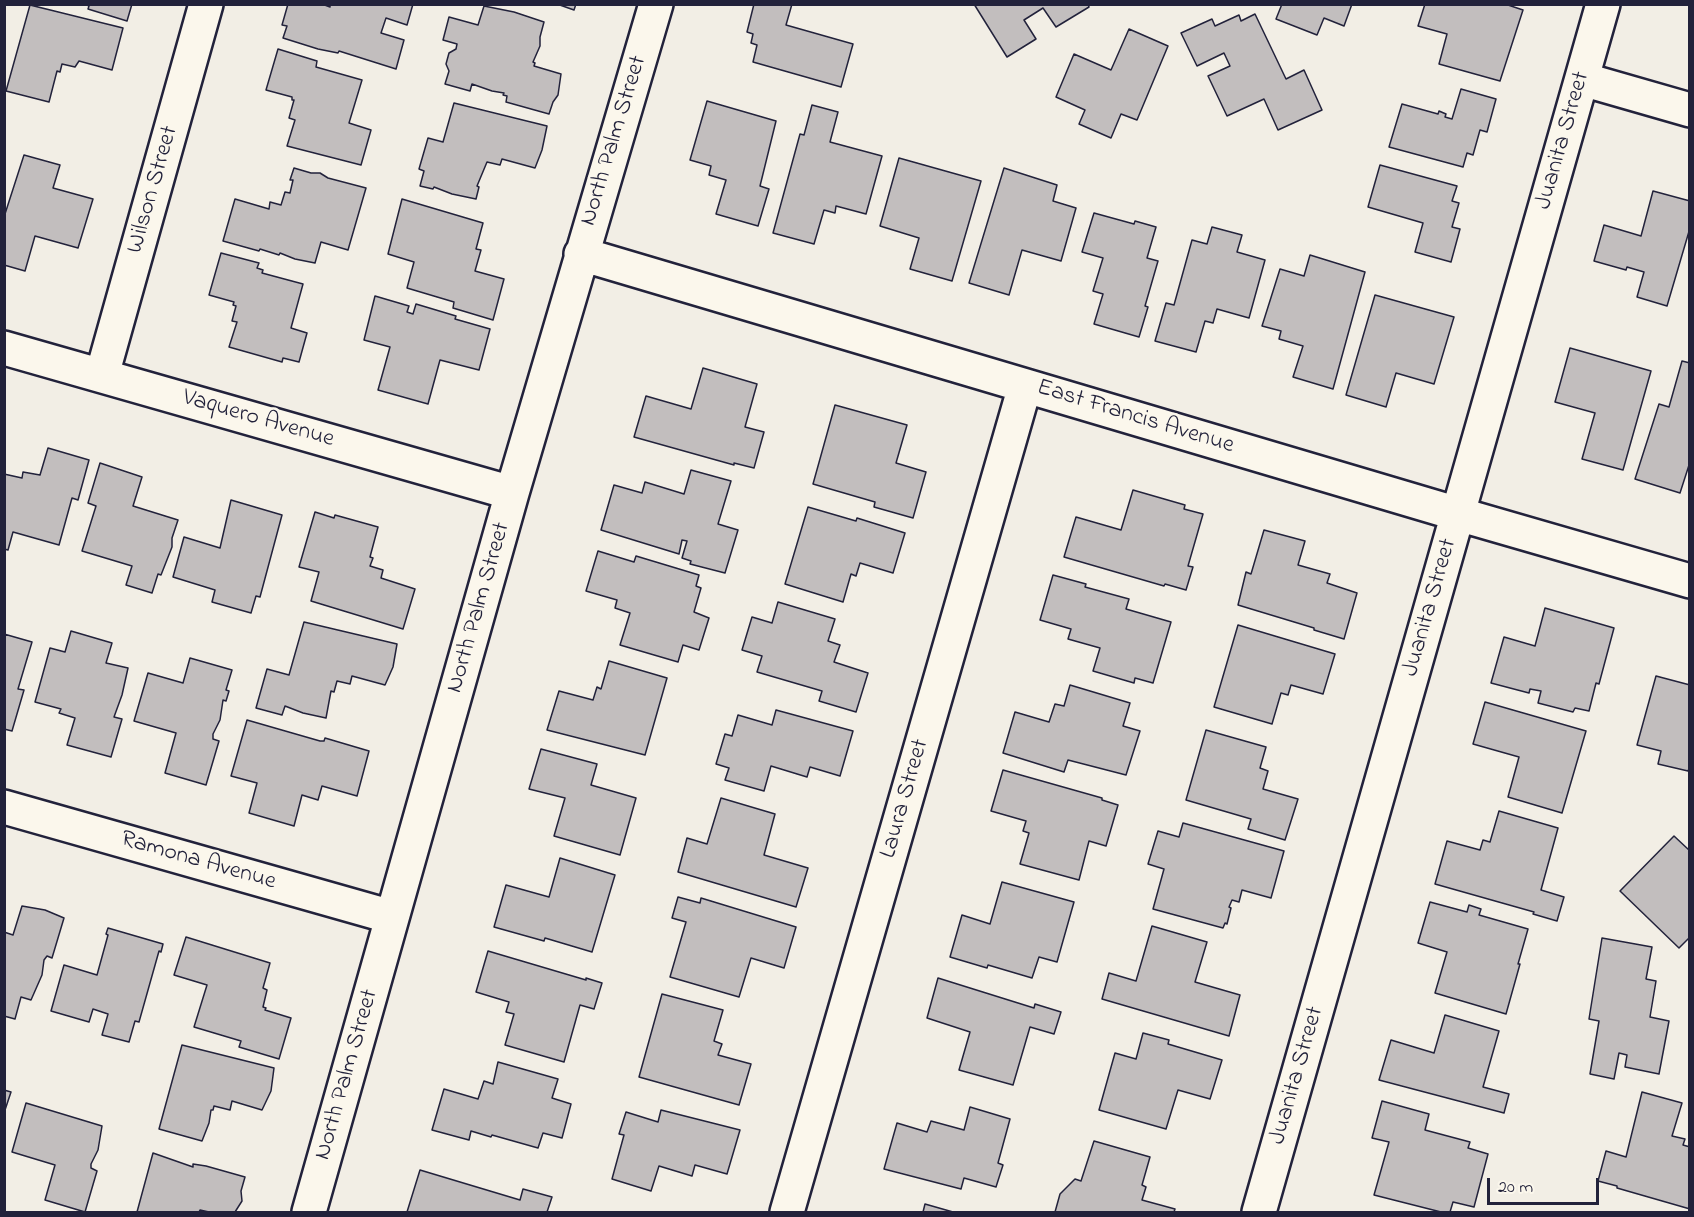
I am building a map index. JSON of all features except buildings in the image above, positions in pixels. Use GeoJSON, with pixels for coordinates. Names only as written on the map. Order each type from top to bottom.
{"type":"FeatureCollection","features":[{"type":"Feature","properties":{"kind":"street","name":"Wilson Street"},"geometry":{"type":"LineString","coordinates":[[102,375],[206,4]]}},
{"type":"Feature","properties":{"kind":"street","name":"North Palm Street"},"geometry":{"type":"LineString","coordinates":[[309,1212],[512,493],[656,4]]}},
{"type":"Feature","properties":{"kind":"street","name":"Juanita Street"},"geometry":{"type":"LineString","coordinates":[[1258,1212],[1604,4]]}},
{"type":"Feature","properties":{"kind":"street"},"geometry":{"type":"LineString","coordinates":[[1582,79],[1689,110]]}},
{"type":"Feature","properties":{"kind":"street","name":"East Francis Avenue"},"geometry":{"type":"LineString","coordinates":[[581,254],[1689,581]]}},
{"type":"Feature","properties":{"kind":"street","name":"Vaquero Avenue"},"geometry":{"type":"LineString","coordinates":[[4,348],[512,493]]}},
{"type":"Feature","properties":{"kind":"street","name":"Laura Street"},"geometry":{"type":"LineString","coordinates":[[787,1212],[1025,386]]}},
{"type":"Feature","properties":{"kind":"street","name":"Ramona Avenue"},"geometry":{"type":"LineString","coordinates":[[4,807],[392,918]]}}]}
